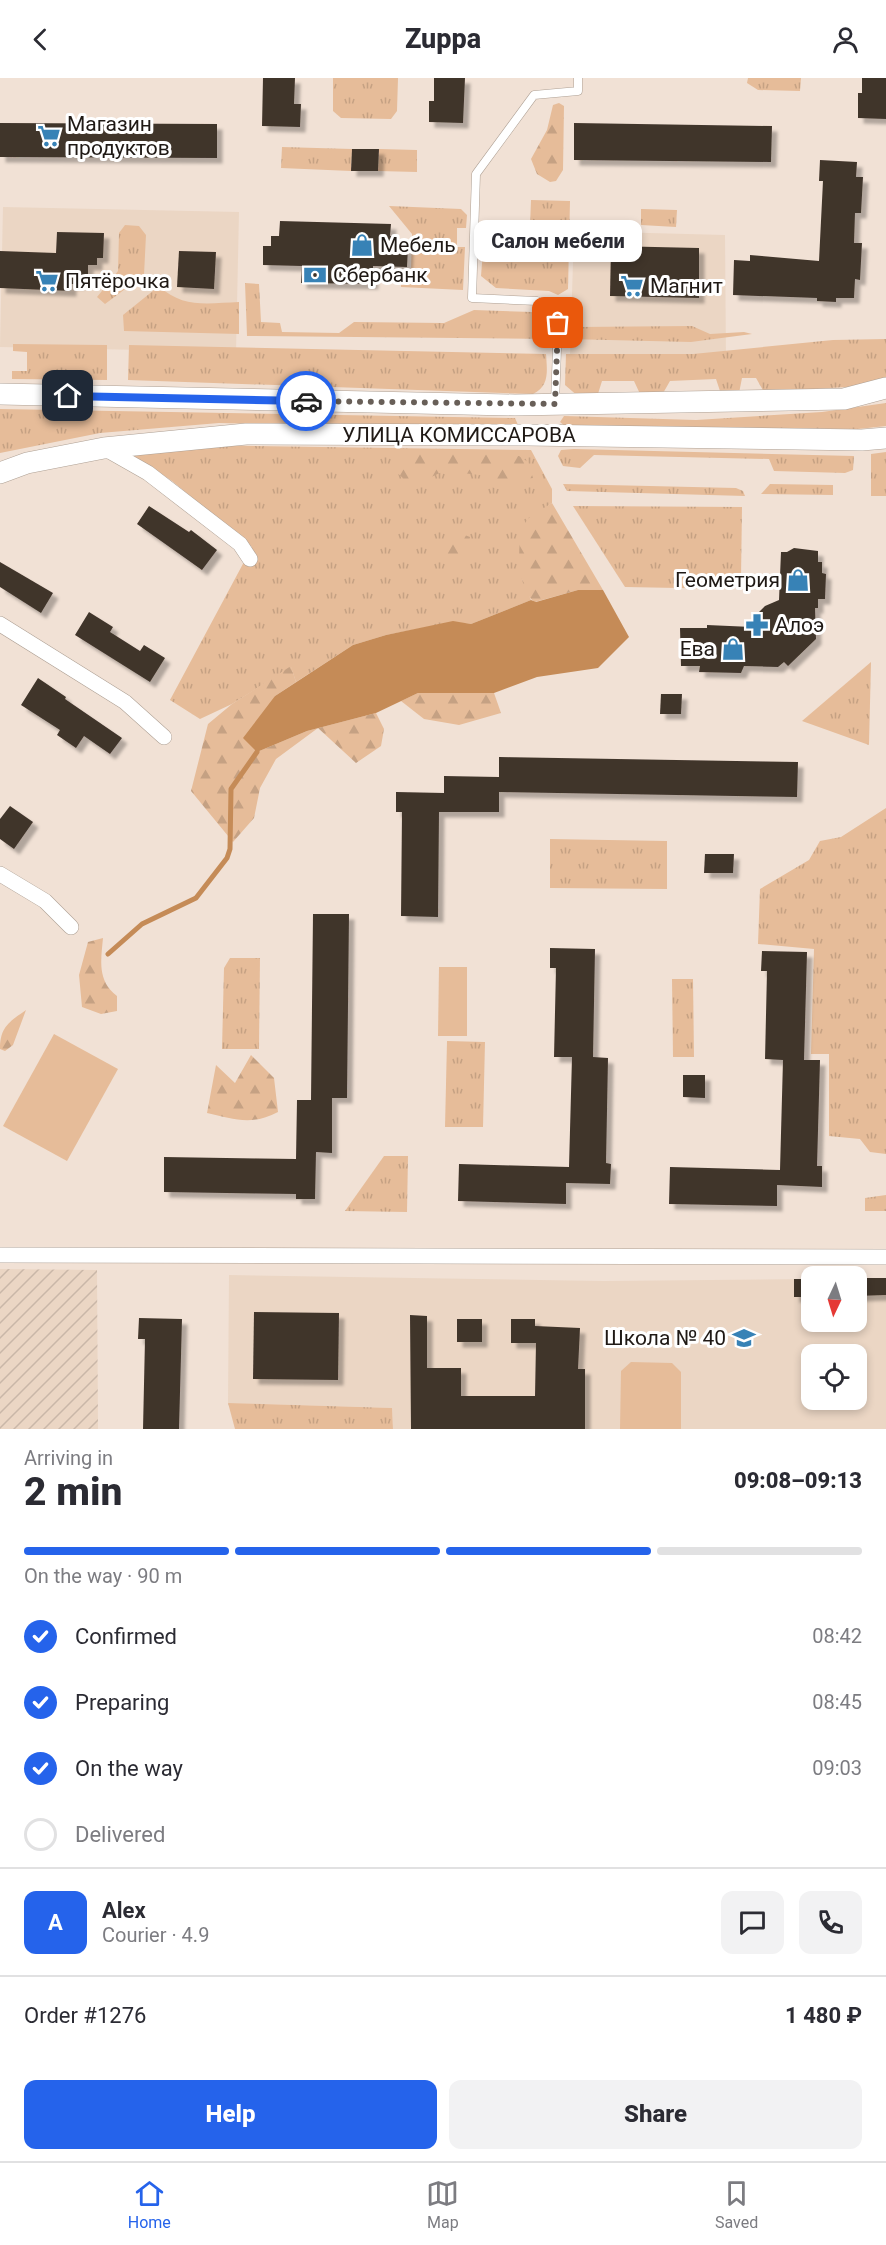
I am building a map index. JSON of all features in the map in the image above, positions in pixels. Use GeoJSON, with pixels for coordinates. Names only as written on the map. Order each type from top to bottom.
{"type":"FeatureCollection","features":[{"type":"Feature","properties":{"kind":"main road","name":"УЛИЦА КОМИССАРОВА"},"geometry":{"type":"LineString","coordinates":[[0,394],[555,404],[844,399],[886,388]]}},
{"type":"Feature","properties":{"kind":"main road","name":"УЛИЦА КОМИССАРОВА"},"geometry":{"type":"LineString","coordinates":[[0,473],[27,463],[104,448],[246,434],[862,440],[886,438]]}},
{"type":"Feature","properties":{"kind":"street"},"geometry":{"type":"LineString","coordinates":[[104,448],[157,480],[240,544],[250,559]]}},
{"type":"Feature","properties":{"kind":"street"},"geometry":{"type":"LineString","coordinates":[[0,624],[125,702],[164,737]]}},
{"type":"Feature","properties":{"kind":"street"},"geometry":{"type":"LineString","coordinates":[[0,874],[45,902],[71,927]]}},
{"type":"Feature","properties":{"kind":"street"},"geometry":{"type":"LineString","coordinates":[[0,1255],[886,1257]]}},
{"type":"Feature","properties":{"kind":"lane"},"geometry":{"type":"LineString","coordinates":[[555,404],[558,323],[537,302],[472,298],[476,174],[534,95],[578,91],[578,78]]}},
{"type":"Feature","properties":{"kind":"shaded area"},"geometry":{"type":"Polygon","coordinates":[[[3,207],[239,212],[236,352],[0,347],[3,207]]]}},
{"type":"Feature","properties":{"kind":"shaded area"},"geometry":{"type":"Polygon","coordinates":[[[574,231],[725,235],[726,358],[570,357],[574,231]]]}},
{"type":"Feature","properties":{"kind":"shaded area"},"geometry":{"type":"Polygon","coordinates":[[[578,590],[603,590],[629,637],[598,668],[537,677],[494,693],[418,693],[376,713],[307,731],[257,752],[243,738],[275,696],[353,645],[386,635],[453,621],[471,624],[531,600],[536,602],[578,590]]]}},
{"type":"Feature","properties":{"kind":"shaded area"},"geometry":{"type":"Polygon","coordinates":[[[0,1269],[97,1270],[98,1429],[0,1429],[0,1269]]]}},
{"type":"Feature","properties":{"kind":"shaded area"},"geometry":{"type":"Polygon","coordinates":[[[229,1275],[604,1281],[801,1279],[801,1332],[867,1332],[867,1278],[886,1278],[886,1429],[393,1429],[392,1408],[228,1403],[229,1275]]]}},
{"type":"Feature","properties":{"kind":"green space"},"geometry":{"type":"Polygon","coordinates":[[[333,78],[398,78],[397,111],[391,119],[341,118],[333,111],[333,78]]]}},
{"type":"Feature","properties":{"kind":"green space"},"geometry":{"type":"Polygon","coordinates":[[[748,78],[801,78],[800,91],[758,90],[747,83],[748,78]]]}},
{"type":"Feature","properties":{"kind":"green space"},"geometry":{"type":"Polygon","coordinates":[[[559,103],[564,106],[563,170],[556,181],[550,182],[537,174],[531,159],[547,130],[553,105],[559,103]]]}},
{"type":"Feature","properties":{"kind":"green space"},"geometry":{"type":"Polygon","coordinates":[[[282,147],[352,149],[351,171],[281,168],[282,147]]]}},
{"type":"Feature","properties":{"kind":"green space"},"geometry":{"type":"Polygon","coordinates":[[[379,149],[417,150],[417,172],[378,171],[379,149]]]}},
{"type":"Feature","properties":{"kind":"green space"},"geometry":{"type":"Polygon","coordinates":[[[531,200],[570,201],[568,289],[558,295],[549,291],[496,288],[481,276],[483,251],[529,252],[531,200]]]}},
{"type":"Feature","properties":{"kind":"green space"},"geometry":{"type":"Polygon","coordinates":[[[389,206],[461,209],[467,215],[466,228],[457,228],[457,247],[465,247],[463,290],[401,287],[401,271],[411,271],[412,234],[389,206]]]}},
{"type":"Feature","properties":{"kind":"green space"},"geometry":{"type":"Polygon","coordinates":[[[641,209],[677,210],[676,227],[641,225],[641,209]]]}},
{"type":"Feature","properties":{"kind":"green space"},"geometry":{"type":"Polygon","coordinates":[[[125,225],[139,226],[146,235],[144,275],[105,304],[97,297],[118,271],[119,233],[125,225]]]}},
{"type":"Feature","properties":{"kind":"green space"},"geometry":{"type":"Polygon","coordinates":[[[245,283],[259,284],[261,322],[280,323],[282,332],[339,333],[354,322],[444,323],[474,310],[532,312],[547,329],[549,339],[247,336],[245,283]]]}},
{"type":"Feature","properties":{"kind":"green space"},"geometry":{"type":"Polygon","coordinates":[[[159,286],[177,298],[197,303],[239,302],[239,334],[124,331],[123,315],[159,286]]]}},
{"type":"Feature","properties":{"kind":"green space"},"geometry":{"type":"Polygon","coordinates":[[[692,326],[710,334],[744,332],[752,334],[691,342],[567,339],[567,334],[577,327],[692,326]]]}},
{"type":"Feature","properties":{"kind":"green space"},"geometry":{"type":"Polygon","coordinates":[[[886,339],[886,381],[863,386],[764,392],[756,378],[742,378],[739,393],[721,394],[716,379],[670,381],[662,395],[641,396],[634,381],[602,381],[597,397],[579,397],[565,385],[566,354],[693,354],[833,340],[886,339]]]}},
{"type":"Feature","properties":{"kind":"green space"},"geometry":{"type":"Polygon","coordinates":[[[13,344],[107,345],[107,380],[12,379],[12,371],[27,371],[27,352],[13,351],[13,344]]]}},
{"type":"Feature","properties":{"kind":"green space"},"geometry":{"type":"Polygon","coordinates":[[[129,345],[546,354],[547,372],[542,387],[533,394],[128,380],[129,345]]]}},
{"type":"Feature","properties":{"kind":"green space"},"geometry":{"type":"Polygon","coordinates":[[[886,403],[886,426],[858,429],[566,427],[560,422],[564,416],[696,420],[822,412],[886,403]]]}},
{"type":"Feature","properties":{"kind":"green space"},"geometry":{"type":"Polygon","coordinates":[[[0,409],[515,418],[518,425],[515,428],[219,423],[100,433],[0,453],[0,409]]]}},
{"type":"Feature","properties":{"kind":"green space"},"geometry":{"type":"Polygon","coordinates":[[[194,445],[531,450],[552,489],[552,503],[527,521],[522,579],[531,600],[471,624],[453,622],[386,635],[353,645],[296,682],[291,667],[232,704],[200,719],[170,700],[252,547],[172,481],[134,456],[194,445]]]}},
{"type":"Feature","properties":{"kind":"green space"},"geometry":{"type":"Polygon","coordinates":[[[561,450],[854,456],[853,470],[845,473],[774,471],[769,459],[594,455],[580,468],[563,466],[558,456],[561,450]]]}},
{"type":"Feature","properties":{"kind":"green space"},"geometry":{"type":"Polygon","coordinates":[[[400,452],[519,456],[528,462],[533,478],[515,482],[504,490],[494,488],[480,475],[444,471],[412,486],[395,471],[394,460],[400,452]]]}},
{"type":"Feature","properties":{"kind":"green space"},"geometry":{"type":"Polygon","coordinates":[[[886,452],[886,496],[871,496],[871,454],[886,452]]]}},
{"type":"Feature","properties":{"kind":"green space"},"geometry":{"type":"Polygon","coordinates":[[[563,484],[736,488],[743,491],[745,496],[567,491],[563,484]]]}},
{"type":"Feature","properties":{"kind":"green space"},"geometry":{"type":"Polygon","coordinates":[[[770,484],[833,485],[833,495],[761,494],[770,484]]]}},
{"type":"Feature","properties":{"kind":"green space"},"geometry":{"type":"Polygon","coordinates":[[[552,503],[603,590],[578,590],[535,602],[529,596],[521,575],[519,549],[521,537],[528,519],[552,503]]]}},
{"type":"Feature","properties":{"kind":"green space"},"geometry":{"type":"Polygon","coordinates":[[[573,506],[742,507],[741,578],[731,589],[625,587],[573,506]]]}},
{"type":"Feature","properties":{"kind":"green space"},"geometry":{"type":"Polygon","coordinates":[[[462,534],[470,537],[466,559],[455,566],[443,560],[445,549],[452,536],[462,534]]]}},
{"type":"Feature","properties":{"kind":"green space"},"geometry":{"type":"Polygon","coordinates":[[[871,662],[869,745],[802,721],[871,662]]]}},
{"type":"Feature","properties":{"kind":"green space"},"geometry":{"type":"Polygon","coordinates":[[[291,666],[296,682],[275,696],[257,752],[318,728],[276,759],[260,788],[254,818],[233,842],[191,791],[208,724],[232,704],[291,666]]]}},
{"type":"Feature","properties":{"kind":"green space"},"geometry":{"type":"Polygon","coordinates":[[[418,693],[494,693],[501,713],[459,725],[424,719],[401,701],[418,693]]]}},
{"type":"Feature","properties":{"kind":"green space"},"geometry":{"type":"Polygon","coordinates":[[[376,713],[384,729],[381,746],[356,763],[318,728],[376,713]]]}},
{"type":"Feature","properties":{"kind":"green space"},"geometry":{"type":"Polygon","coordinates":[[[886,808],[886,1154],[870,1152],[860,1139],[829,1136],[829,1054],[811,1054],[814,949],[758,944],[760,889],[809,860],[820,841],[841,837],[886,808]]]}},
{"type":"Feature","properties":{"kind":"green space"},"geometry":{"type":"Polygon","coordinates":[[[550,839],[667,841],[667,889],[550,888],[550,839]]]}},
{"type":"Feature","properties":{"kind":"green space"},"geometry":{"type":"Polygon","coordinates":[[[103,938],[103,977],[117,996],[117,1011],[101,1014],[82,1007],[79,975],[88,942],[103,938]]]}},
{"type":"Feature","properties":{"kind":"green space"},"geometry":{"type":"Polygon","coordinates":[[[230,958],[260,958],[259,1049],[222,1049],[224,968],[230,958]]]}},
{"type":"Feature","properties":{"kind":"green space"},"geometry":{"type":"Polygon","coordinates":[[[439,967],[467,967],[467,1036],[438,1036],[439,967]]]}},
{"type":"Feature","properties":{"kind":"green space"},"geometry":{"type":"Polygon","coordinates":[[[672,979],[693,979],[694,1057],[673,1057],[672,979]]]}},
{"type":"Feature","properties":{"kind":"green space"},"geometry":{"type":"Polygon","coordinates":[[[26,1010],[13,1045],[5,1051],[0,1049],[4,1030],[26,1010]]]}},
{"type":"Feature","properties":{"kind":"green space"},"geometry":{"type":"Polygon","coordinates":[[[54,1034],[118,1069],[67,1161],[3,1126],[54,1034]]]}},
{"type":"Feature","properties":{"kind":"green space"},"geometry":{"type":"Polygon","coordinates":[[[447,1041],[485,1042],[483,1127],[445,1127],[447,1041]]]}},
{"type":"Feature","properties":{"kind":"green space"},"geometry":{"type":"Polygon","coordinates":[[[251,1055],[274,1078],[278,1112],[251,1120],[207,1113],[216,1065],[235,1083],[251,1055]]]}},
{"type":"Feature","properties":{"kind":"green space"},"geometry":{"type":"Polygon","coordinates":[[[384,1156],[408,1156],[407,1212],[345,1211],[384,1156]]]}},
{"type":"Feature","properties":{"kind":"green space"},"geometry":{"type":"Polygon","coordinates":[[[886,1195],[886,1211],[865,1211],[865,1198],[886,1195]]]}},
{"type":"Feature","properties":{"kind":"green space"},"geometry":{"type":"Polygon","coordinates":[[[631,1362],[672,1363],[681,1372],[681,1429],[620,1429],[621,1371],[631,1362]]]}},
{"type":"Feature","properties":{"kind":"green space"},"geometry":{"type":"Polygon","coordinates":[[[228,1403],[392,1408],[393,1429],[235,1429],[228,1403]]]}},
{"type":"Feature","properties":{"kind":"building"},"geometry":{"type":"Polygon","coordinates":[[[263,78],[295,78],[294,104],[301,104],[300,127],[262,126],[263,78]]]}},
{"type":"Feature","properties":{"kind":"building"},"geometry":{"type":"Polygon","coordinates":[[[434,78],[465,78],[463,123],[429,122],[429,101],[434,101],[434,78]]]}},
{"type":"Feature","properties":{"kind":"building"},"geometry":{"type":"Polygon","coordinates":[[[862,78],[886,78],[886,119],[858,118],[858,93],[862,93],[862,78]]]}},
{"type":"Feature","properties":{"kind":"building"},"geometry":{"type":"Polygon","coordinates":[[[0,123],[217,124],[217,158],[0,157],[0,123]]]}},
{"type":"Feature","properties":{"kind":"building"},"geometry":{"type":"Polygon","coordinates":[[[574,123],[772,126],[771,162],[574,160],[574,123]]]}},
{"type":"Feature","properties":{"kind":"building"},"geometry":{"type":"Polygon","coordinates":[[[352,149],[379,149],[378,171],[351,171],[352,149]]]}},
{"type":"Feature","properties":{"kind":"building"},"geometry":{"type":"Polygon","coordinates":[[[820,160],[857,162],[856,177],[863,177],[861,213],[855,213],[854,243],[862,243],[860,280],[855,279],[854,298],[836,298],[836,302],[817,301],[817,298],[733,295],[734,260],[750,261],[750,255],[819,261],[823,181],[819,181],[820,160]]]}},
{"type":"Feature","properties":{"kind":"building"},"geometry":{"type":"Polygon","coordinates":[[[280,221],[391,224],[390,236],[399,236],[399,246],[408,247],[407,267],[373,266],[373,284],[301,283],[302,266],[263,265],[263,246],[271,246],[271,236],[279,236],[280,221]]]}},
{"type":"Feature","properties":{"kind":"building"},"geometry":{"type":"Polygon","coordinates":[[[57,232],[104,233],[103,258],[97,258],[97,265],[88,265],[88,275],[80,275],[80,284],[71,284],[71,291],[0,288],[0,251],[56,253],[57,232]]]}},
{"type":"Feature","properties":{"kind":"building"},"geometry":{"type":"Polygon","coordinates":[[[611,246],[699,248],[699,298],[610,296],[611,246]]]}},
{"type":"Feature","properties":{"kind":"building"},"geometry":{"type":"Polygon","coordinates":[[[179,251],[216,252],[214,289],[177,287],[179,251]]]}},
{"type":"Feature","properties":{"kind":"building"},"geometry":{"type":"Polygon","coordinates":[[[149,506],[189,532],[191,530],[217,550],[202,570],[137,524],[149,506]]]}},
{"type":"Feature","properties":{"kind":"building"},"geometry":{"type":"Polygon","coordinates":[[[794,548],[818,551],[818,562],[822,562],[822,573],[826,574],[825,599],[818,599],[818,608],[815,608],[816,639],[788,666],[784,662],[778,667],[744,666],[741,673],[699,672],[700,666],[681,666],[680,628],[707,628],[707,625],[752,627],[755,616],[765,606],[779,600],[781,552],[794,548]]]}},
{"type":"Feature","properties":{"kind":"building"},"geometry":{"type":"Polygon","coordinates":[[[0,562],[53,593],[41,613],[0,587],[0,562]]]}},
{"type":"Feature","properties":{"kind":"building"},"geometry":{"type":"Polygon","coordinates":[[[89,612],[113,627],[110,632],[140,651],[144,645],[165,658],[150,682],[75,635],[89,612]]]}},
{"type":"Feature","properties":{"kind":"building"},"geometry":{"type":"Polygon","coordinates":[[[38,678],[122,738],[110,754],[84,736],[76,748],[57,735],[60,730],[21,705],[38,678]]]}},
{"type":"Feature","properties":{"kind":"building"},"geometry":{"type":"Polygon","coordinates":[[[661,694],[682,694],[681,714],[660,714],[661,694]]]}},
{"type":"Feature","properties":{"kind":"building"},"geometry":{"type":"Polygon","coordinates":[[[499,757],[798,762],[797,797],[499,792],[499,812],[439,812],[438,917],[401,916],[402,812],[396,812],[396,792],[444,793],[444,776],[499,777],[499,757]]]}},
{"type":"Feature","properties":{"kind":"building"},"geometry":{"type":"Polygon","coordinates":[[[10,806],[33,822],[14,849],[0,839],[0,819],[10,806]]]}},
{"type":"Feature","properties":{"kind":"building"},"geometry":{"type":"Polygon","coordinates":[[[705,854],[734,854],[733,873],[704,873],[705,854]]]}},
{"type":"Feature","properties":{"kind":"building"},"geometry":{"type":"Polygon","coordinates":[[[313,914],[349,914],[347,1098],[332,1098],[332,1153],[316,1152],[315,1199],[296,1199],[296,1194],[164,1192],[164,1157],[296,1159],[297,1100],[311,1100],[313,914]]]}},
{"type":"Feature","properties":{"kind":"building"},"geometry":{"type":"Polygon","coordinates":[[[550,948],[595,949],[593,1057],[608,1058],[606,1163],[611,1164],[610,1184],[566,1183],[566,1204],[458,1201],[459,1164],[569,1167],[572,1057],[554,1057],[556,968],[550,968],[550,948]]]}},
{"type":"Feature","properties":{"kind":"building"},"geometry":{"type":"Polygon","coordinates":[[[762,951],[807,952],[804,1060],[820,1060],[817,1166],[822,1166],[822,1187],[777,1185],[777,1206],[669,1204],[670,1167],[780,1170],[783,1060],[765,1059],[767,971],[761,971],[762,951]]]}},
{"type":"Feature","properties":{"kind":"building"},"geometry":{"type":"Polygon","coordinates":[[[683,1075],[705,1075],[705,1098],[683,1097],[683,1075]]]}},
{"type":"Feature","properties":{"kind":"building"},"geometry":{"type":"Polygon","coordinates":[[[867,1278],[886,1278],[886,1295],[867,1296],[867,1278]]]}},
{"type":"Feature","properties":{"kind":"building"},"geometry":{"type":"Polygon","coordinates":[[[794,1279],[801,1279],[801,1297],[794,1297],[794,1279]]]}},
{"type":"Feature","properties":{"kind":"building"},"geometry":{"type":"Polygon","coordinates":[[[254,1312],[339,1313],[338,1380],[253,1379],[254,1312]]]}},
{"type":"Feature","properties":{"kind":"building"},"geometry":{"type":"Polygon","coordinates":[[[410,1315],[427,1316],[427,1368],[461,1368],[461,1396],[535,1396],[536,1343],[511,1343],[511,1319],[535,1319],[535,1326],[580,1328],[578,1369],[585,1369],[585,1429],[411,1429],[410,1315]]]}},
{"type":"Feature","properties":{"kind":"building"},"geometry":{"type":"Polygon","coordinates":[[[139,1318],[182,1319],[179,1429],[143,1429],[145,1339],[138,1339],[139,1318]]]}},
{"type":"Feature","properties":{"kind":"building"},"geometry":{"type":"Polygon","coordinates":[[[457,1319],[482,1319],[482,1342],[457,1342],[457,1319]]]}},
{"type":"Feature","properties":{"kind":"waterway"},"geometry":{"type":"LineString","coordinates":[[108,954],[142,924],[196,898],[227,858],[230,849],[231,789],[257,752]]}},
{"type":"Feature","properties":{"kind":"way so far"},"geometry":{"type":"LineString","coordinates":[[306,401],[555,404],[558,323]]}},
{"type":"Feature","properties":{"kind":"place","name":"Магазин продуктов"},"geometry":{"type":"Point","coordinates":[49,136]}},
{"type":"Feature","properties":{"kind":"place","name":"Мебель"},"geometry":{"type":"Point","coordinates":[362,245]}},
{"type":"Feature","properties":{"kind":"place","name":"Сбербанк"},"geometry":{"type":"Point","coordinates":[315,275]}},
{"type":"Feature","properties":{"kind":"place","name":"Пятёрочка"},"geometry":{"type":"Point","coordinates":[47,281]}},
{"type":"Feature","properties":{"kind":"place","name":"Магнит"},"geometry":{"type":"Point","coordinates":[632,286]}},
{"type":"Feature","properties":{"kind":"place","name":"Салон мебели"},"geometry":{"type":"Point","coordinates":[558,323]}},
{"type":"Feature","properties":{"kind":"place","name":"Геометрия"},"geometry":{"type":"Point","coordinates":[798,580]}},
{"type":"Feature","properties":{"kind":"place","name":"Алоэ"},"geometry":{"type":"Point","coordinates":[757,625]}},
{"type":"Feature","properties":{"kind":"place","name":"Ева"},"geometry":{"type":"Point","coordinates":[733,649]}},
{"type":"Feature","properties":{"kind":"place","name":"Школа № 40"},"geometry":{"type":"Point","coordinates":[744,1338]}},
{"type":"Feature","properties":{"kind":"route"},"geometry":{"type":"LineString","coordinates":[[68,396],[306,401]]}}]}
